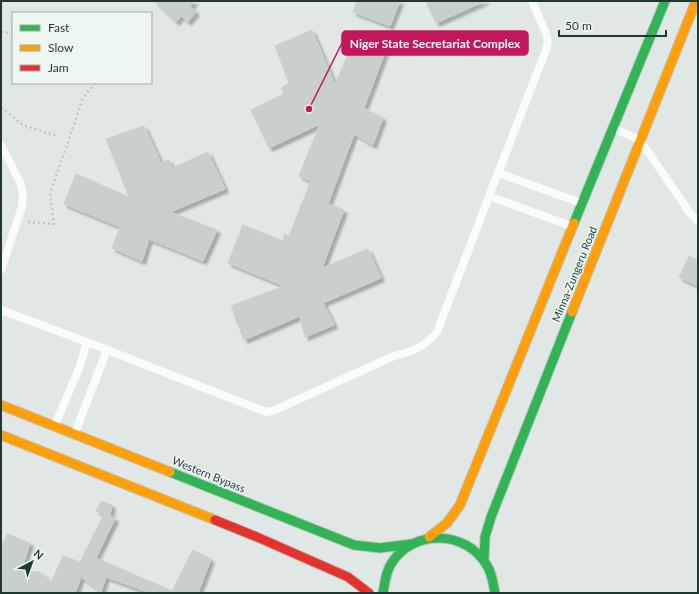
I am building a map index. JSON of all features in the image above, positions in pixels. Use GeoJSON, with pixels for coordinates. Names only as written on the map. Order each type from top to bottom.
{"type":"FeatureCollection","features":[{"type":"Feature","properties":{"kind":"main road","name":"Minna-Zungeru Road"},"geometry":{"type":"LineString","coordinates":[[429,537],[447,523],[460,505],[572,226],[665,1]]}},
{"type":"Feature","properties":{"kind":"main road","name":"Minna-Zungeru Road"},"geometry":{"type":"LineString","coordinates":[[484,559],[486,537],[491,517],[696,1]]}},
{"type":"Feature","properties":{"kind":"main road","name":"Western Bypass"},"geometry":{"type":"LineString","coordinates":[[1,405],[354,545],[380,548],[411,544]]}},
{"type":"Feature","properties":{"kind":"main road"},"geometry":{"type":"LineString","coordinates":[[1,435],[257,537],[348,577],[369,593]]}},
{"type":"Feature","properties":{"kind":"main road"},"geometry":{"type":"LineString","coordinates":[[383,593],[386,574],[396,557],[411,544],[429,537],[450,538],[469,545],[484,559],[493,577],[505,593]]}},
{"type":"Feature","properties":{"kind":"main road"},"geometry":{"type":"LineString","coordinates":[[493,577],[495,593]]}},
{"type":"Feature","properties":{"kind":"lane"},"geometry":{"type":"LineString","coordinates":[[1,310],[266,412],[275,410],[394,356],[411,352],[428,343],[438,332],[546,50],[548,42],[546,33],[532,1]]}},
{"type":"Feature","properties":{"kind":"lane"},"geometry":{"type":"LineString","coordinates":[[612,128],[640,140],[690,213],[698,221]]}},
{"type":"Feature","properties":{"kind":"lane"},"geometry":{"type":"LineString","coordinates":[[1,145],[20,182],[23,194],[22,207],[18,221],[1,270]]}},
{"type":"Feature","properties":{"kind":"lane"},"geometry":{"type":"LineString","coordinates":[[498,173],[582,204]]}},
{"type":"Feature","properties":{"kind":"lane"},"geometry":{"type":"LineString","coordinates":[[489,196],[510,202],[572,226]]}},
{"type":"Feature","properties":{"kind":"lane"},"geometry":{"type":"LineString","coordinates":[[54,426],[80,366],[87,342]]}},
{"type":"Feature","properties":{"kind":"lane"},"geometry":{"type":"LineString","coordinates":[[74,434],[106,350]]}},
{"type":"Feature","properties":{"kind":"path"},"geometry":{"type":"LineString","coordinates":[[1,32],[12,33]]}},
{"type":"Feature","properties":{"kind":"path"},"geometry":{"type":"LineString","coordinates":[[18,221],[54,224],[50,194],[83,98],[94,84]]}},
{"type":"Feature","properties":{"kind":"path"},"geometry":{"type":"LineString","coordinates":[[1,108],[23,125],[57,136]]}},
{"type":"Feature","properties":{"kind":"building"},"geometry":{"type":"Polygon","coordinates":[[[154,1],[195,1],[190,6],[196,12],[188,22],[181,16],[176,22],[154,1]]]}},
{"type":"Feature","properties":{"kind":"building"},"geometry":{"type":"Polygon","coordinates":[[[357,1],[400,1],[390,26],[353,12],[357,1]]]}},
{"type":"Feature","properties":{"kind":"building"},"geometry":{"type":"Polygon","coordinates":[[[426,1],[485,1],[436,23],[426,1]]]}},
{"type":"Feature","properties":{"kind":"building"},"geometry":{"type":"Polygon","coordinates":[[[312,30],[335,85],[356,36],[387,47],[364,108],[383,118],[373,145],[354,134],[328,204],[344,210],[322,268],[368,249],[381,278],[323,303],[334,325],[305,337],[300,316],[244,340],[231,306],[284,286],[228,263],[243,225],[283,241],[284,234],[289,236],[311,181],[299,176],[320,124],[269,148],[251,110],[284,94],[281,88],[289,83],[275,46],[312,30]]]}},
{"type":"Feature","properties":{"kind":"building"},"geometry":{"type":"Polygon","coordinates":[[[144,126],[161,163],[169,160],[172,168],[208,152],[225,189],[170,212],[217,230],[203,261],[149,239],[142,261],[112,248],[120,227],[64,204],[76,174],[129,197],[106,139],[144,126]]]}},
{"type":"Feature","properties":{"kind":"building"},"geometry":{"type":"Polygon","coordinates":[[[689,256],[698,261],[698,286],[679,277],[689,256]]]}},
{"type":"Feature","properties":{"kind":"building"},"geometry":{"type":"Polygon","coordinates":[[[101,501],[112,505],[110,515],[115,519],[96,558],[172,591],[193,550],[211,559],[198,593],[150,593],[106,577],[101,592],[81,577],[75,593],[1,593],[1,549],[7,534],[30,543],[21,571],[40,572],[51,583],[63,556],[80,562],[104,514],[96,511],[101,501]]]}},
{"type":"Feature","properties":{"kind":"traffic: fast"},"geometry":{"type":"LineString","coordinates":[[574,223],[665,1]]}},
{"type":"Feature","properties":{"kind":"traffic: fast"},"geometry":{"type":"LineString","coordinates":[[484,559],[485,537],[491,517],[572,312]]}},
{"type":"Feature","properties":{"kind":"traffic: fast"},"geometry":{"type":"LineString","coordinates":[[170,472],[354,545],[380,548],[411,544]]}},
{"type":"Feature","properties":{"kind":"traffic: fast"},"geometry":{"type":"LineString","coordinates":[[383,593],[389,568],[402,551],[414,543],[427,539],[440,538],[454,540],[466,545],[477,553],[490,570],[495,593]]}},
{"type":"Feature","properties":{"kind":"traffic: slow"},"geometry":{"type":"LineString","coordinates":[[572,312],[696,1]]}},
{"type":"Feature","properties":{"kind":"traffic: slow"},"geometry":{"type":"LineString","coordinates":[[429,537],[447,523],[460,505],[574,223]]}},
{"type":"Feature","properties":{"kind":"traffic: slow"},"geometry":{"type":"LineString","coordinates":[[1,405],[170,472]]}},
{"type":"Feature","properties":{"kind":"traffic: slow"},"geometry":{"type":"LineString","coordinates":[[1,435],[215,520]]}},
{"type":"Feature","properties":{"kind":"traffic: jam"},"geometry":{"type":"LineString","coordinates":[[215,520],[348,577],[369,593]]}},
{"type":"Feature","properties":{"kind":"place","name":"Niger State Secretariat Complex"},"geometry":{"type":"Point","coordinates":[309,109]}}]}
